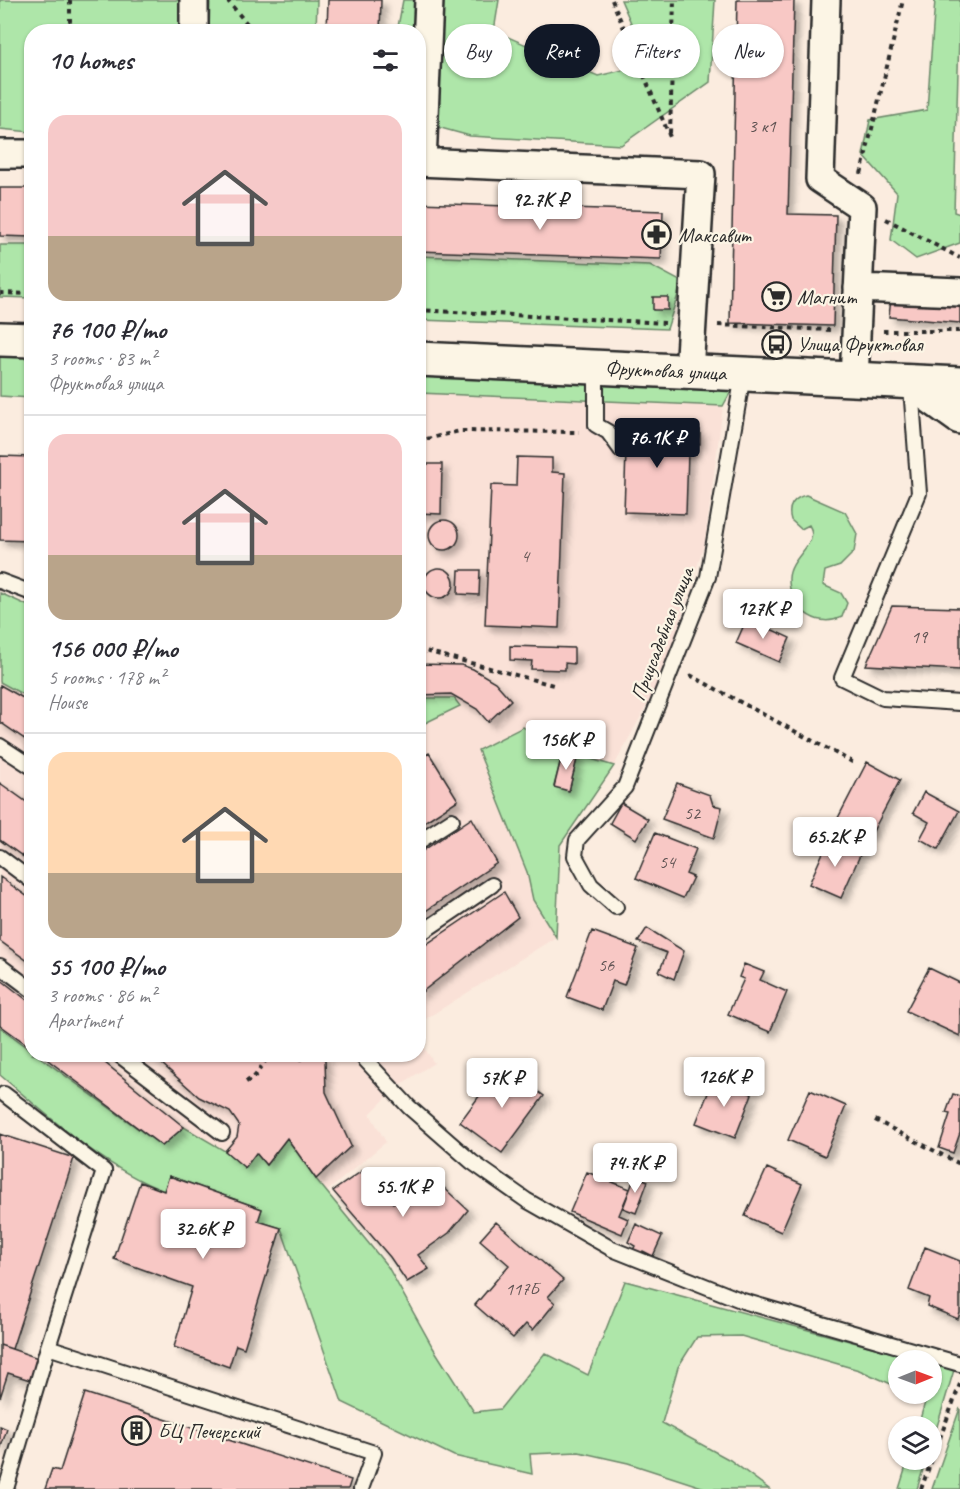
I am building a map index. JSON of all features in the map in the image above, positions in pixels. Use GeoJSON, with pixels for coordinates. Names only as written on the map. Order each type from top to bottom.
{"type":"FeatureCollection","features":[{"type":"Feature","properties":{"kind":"street"},"geometry":{"type":"LineString","coordinates":[[194,0],[194,24]]}},
{"type":"Feature","properties":{"kind":"street"},"geometry":{"type":"LineString","coordinates":[[426,54],[429,0]]}},
{"type":"Feature","properties":{"kind":"street"},"geometry":{"type":"LineString","coordinates":[[826,0],[820,179],[858,204],[858,288],[854,380]]}},
{"type":"Feature","properties":{"kind":"street"},"geometry":{"type":"LineString","coordinates":[[0,154],[24,154]]}},
{"type":"Feature","properties":{"kind":"street"},"geometry":{"type":"LineString","coordinates":[[426,162],[701,174],[689,372]]}},
{"type":"Feature","properties":{"kind":"street"},"geometry":{"type":"LineString","coordinates":[[858,288],[960,292]]}},
{"type":"Feature","properties":{"kind":"street"},"geometry":{"type":"LineString","coordinates":[[0,339],[24,340]]}},
{"type":"Feature","properties":{"kind":"street","name":"Фруктовая улица"},"geometry":{"type":"LineString","coordinates":[[426,359],[960,384]]}},
{"type":"Feature","properties":{"kind":"street"},"geometry":{"type":"LineString","coordinates":[[911,382],[960,417]]}},
{"type":"Feature","properties":{"kind":"lane"},"geometry":{"type":"LineString","coordinates":[[596,368],[596,425],[608,432],[621,450]]}},
{"type":"Feature","properties":{"kind":"lane","name":"Приусадебная улица"},"geometry":{"type":"LineString","coordinates":[[616,907],[591,885],[575,856],[577,840],[625,787],[708,577],[743,375]]}},
{"type":"Feature","properties":{"kind":"lane"},"geometry":{"type":"LineString","coordinates":[[911,382],[919,493],[842,678],[883,698],[960,703]]}},
{"type":"Feature","properties":{"kind":"lane"},"geometry":{"type":"LineString","coordinates":[[0,581],[24,590]]}},
{"type":"Feature","properties":{"kind":"lane"},"geometry":{"type":"LineString","coordinates":[[0,746],[24,762]]}},
{"type":"Feature","properties":{"kind":"lane"},"geometry":{"type":"LineString","coordinates":[[426,837],[452,820]]}},
{"type":"Feature","properties":{"kind":"lane"},"geometry":{"type":"LineString","coordinates":[[0,857],[24,875]]}},
{"type":"Feature","properties":{"kind":"lane"},"geometry":{"type":"LineString","coordinates":[[426,930],[492,885]]}},
{"type":"Feature","properties":{"kind":"lane"},"geometry":{"type":"LineString","coordinates":[[0,966],[24,984]]}},
{"type":"Feature","properties":{"kind":"lane"},"geometry":{"type":"LineString","coordinates":[[129,1062],[222,1133]]}},
{"type":"Feature","properties":{"kind":"lane"},"geometry":{"type":"LineString","coordinates":[[367,1062],[409,1107],[472,1162],[526,1200],[612,1249],[743,1301],[957,1364]]}},
{"type":"Feature","properties":{"kind":"lane"},"geometry":{"type":"LineString","coordinates":[[4,1094],[104,1171],[6,1489]]}},
{"type":"Feature","properties":{"kind":"lane"},"geometry":{"type":"LineString","coordinates":[[48,1347],[374,1453],[361,1489]]}},
{"type":"Feature","properties":{"kind":"path"},"geometry":{"type":"LineString","coordinates":[[70,0],[70,24]]}},
{"type":"Feature","properties":{"kind":"path"},"geometry":{"type":"LineString","coordinates":[[227,0],[247,24]]}},
{"type":"Feature","properties":{"kind":"path"},"geometry":{"type":"LineString","coordinates":[[612,0],[670,136],[674,0]]}},
{"type":"Feature","properties":{"kind":"path"},"geometry":{"type":"LineString","coordinates":[[903,0],[858,204],[960,258]]}},
{"type":"Feature","properties":{"kind":"path"},"geometry":{"type":"LineString","coordinates":[[0,293],[24,294]]}},
{"type":"Feature","properties":{"kind":"path"},"geometry":{"type":"LineString","coordinates":[[426,310],[856,331],[960,331]]}},
{"type":"Feature","properties":{"kind":"path"},"geometry":{"type":"LineString","coordinates":[[426,439],[460,431],[585,433],[596,425]]}},
{"type":"Feature","properties":{"kind":"path"},"geometry":{"type":"LineString","coordinates":[[426,651],[557,686]]}},
{"type":"Feature","properties":{"kind":"path"},"geometry":{"type":"LineString","coordinates":[[673,666],[854,763]]}},
{"type":"Feature","properties":{"kind":"path"},"geometry":{"type":"LineString","coordinates":[[246,1083],[255,1076],[265,1062]]}},
{"type":"Feature","properties":{"kind":"path"},"geometry":{"type":"LineString","coordinates":[[875,1119],[960,1164]]}},
{"type":"Feature","properties":{"kind":"path"},"geometry":{"type":"LineString","coordinates":[[921,1489],[960,1384]]}},
{"type":"Feature","properties":{"kind":"shaded area"},"geometry":{"type":"Polygon","coordinates":[[[426,393],[723,406],[705,541],[664,673],[614,766],[553,748],[523,727],[527,872],[533,900],[556,937],[426,1019],[426,723],[458,707],[454,698],[426,697],[426,393]]]}},
{"type":"Feature","properties":{"kind":"shaded area"},"geometry":{"type":"Polygon","coordinates":[[[0,670],[24,686],[24,1043],[0,1025],[0,670]]]}},
{"type":"Feature","properties":{"kind":"shaded area"},"geometry":{"type":"Polygon","coordinates":[[[426,1050],[434,1063],[398,1086],[370,1114],[386,1142],[326,1192],[197,1172],[49,1062],[426,1062],[426,1050]]]}},
{"type":"Feature","properties":{"kind":"green space"},"geometry":{"type":"Polygon","coordinates":[[[0,0],[182,0],[182,24],[24,24],[24,131],[0,129],[0,0]]]}},
{"type":"Feature","properties":{"kind":"green space"},"geometry":{"type":"Polygon","coordinates":[[[210,0],[317,0],[316,24],[209,24],[210,0]]]}},
{"type":"Feature","properties":{"kind":"green space"},"geometry":{"type":"Polygon","coordinates":[[[403,0],[499,0],[495,24],[444,24],[444,78],[512,78],[512,39],[524,44],[524,78],[600,78],[600,76],[612,73],[612,78],[700,78],[700,24],[632,24],[621,0],[715,0],[710,82],[621,145],[470,136],[426,124],[426,24],[398,24],[403,0]]]}},
{"type":"Feature","properties":{"kind":"green space"},"geometry":{"type":"Polygon","coordinates":[[[935,0],[960,0],[954,212],[960,214],[960,243],[916,259],[891,240],[897,193],[863,155],[870,120],[927,110],[935,0]]]}},
{"type":"Feature","properties":{"kind":"green space"},"geometry":{"type":"Polygon","coordinates":[[[0,245],[24,245],[24,298],[0,297],[0,245]]]}},
{"type":"Feature","properties":{"kind":"green space"},"geometry":{"type":"Polygon","coordinates":[[[426,256],[650,265],[682,282],[667,329],[426,320],[426,256]]]}},
{"type":"Feature","properties":{"kind":"green space"},"geometry":{"type":"Polygon","coordinates":[[[0,354],[24,355],[24,398],[0,396],[0,354]]]}},
{"type":"Feature","properties":{"kind":"green space"},"geometry":{"type":"Polygon","coordinates":[[[426,372],[735,384],[723,406],[426,393],[426,372]]]}},
{"type":"Feature","properties":{"kind":"green space"},"geometry":{"type":"Polygon","coordinates":[[[806,495],[845,512],[857,534],[854,552],[840,566],[825,571],[823,585],[841,593],[847,603],[842,617],[832,620],[813,618],[805,613],[793,598],[790,588],[791,570],[808,544],[812,532],[809,525],[801,529],[791,520],[790,511],[794,501],[806,495]]]}},
{"type":"Feature","properties":{"kind":"green space"},"geometry":{"type":"Polygon","coordinates":[[[0,593],[24,604],[24,695],[0,682],[0,593]]]}},
{"type":"Feature","properties":{"kind":"green space"},"geometry":{"type":"Polygon","coordinates":[[[426,698],[454,698],[460,706],[426,723],[426,698]]]}},
{"type":"Feature","properties":{"kind":"green space"},"geometry":{"type":"Polygon","coordinates":[[[523,727],[563,751],[554,786],[569,790],[578,755],[614,766],[560,845],[556,937],[533,900],[527,872],[478,750],[523,727]]]}},
{"type":"Feature","properties":{"kind":"green space"},"geometry":{"type":"Polygon","coordinates":[[[0,1027],[24,1045],[24,1062],[47,1062],[162,1146],[184,1127],[225,1151],[245,1167],[256,1153],[266,1165],[287,1138],[316,1179],[388,1267],[432,1346],[474,1412],[500,1409],[545,1353],[588,1375],[625,1281],[888,1351],[888,1383],[859,1370],[741,1336],[697,1337],[678,1367],[662,1423],[730,1460],[769,1489],[708,1489],[628,1463],[579,1452],[530,1454],[532,1474],[454,1456],[342,1402],[281,1228],[258,1221],[262,1209],[169,1176],[164,1191],[119,1169],[58,1124],[0,1075],[0,1027]]]}},
{"type":"Feature","properties":{"kind":"green space"},"geometry":{"type":"Polygon","coordinates":[[[942,1366],[954,1370],[940,1416],[921,1416],[925,1404],[942,1404],[942,1366]]]}},
{"type":"Feature","properties":{"kind":"green space"},"geometry":{"type":"Polygon","coordinates":[[[960,1408],[960,1489],[932,1489],[939,1470],[942,1470],[942,1460],[960,1408]]]}},
{"type":"Feature","properties":{"kind":"green space"},"geometry":{"type":"Polygon","coordinates":[[[905,1470],[923,1470],[917,1489],[899,1489],[905,1470]]]}},
{"type":"Feature","properties":{"kind":"building"},"geometry":{"type":"Polygon","coordinates":[[[328,0],[381,0],[380,24],[327,24],[328,0]]]}},
{"type":"Feature","properties":{"kind":"building"},"geometry":{"type":"Polygon","coordinates":[[[737,0],[794,0],[788,214],[836,215],[833,326],[730,323],[735,78],[784,78],[784,24],[736,24],[737,0]]]}},
{"type":"Feature","properties":{"kind":"building"},"geometry":{"type":"Polygon","coordinates":[[[0,188],[24,188],[24,237],[0,236],[0,188]]]}},
{"type":"Feature","properties":{"kind":"building"},"geometry":{"type":"Polygon","coordinates":[[[426,203],[663,211],[661,259],[426,251],[426,203]]]}},
{"type":"Feature","properties":{"kind":"building"},"geometry":{"type":"Polygon","coordinates":[[[653,297],[668,297],[668,310],[653,310],[653,297]]]}},
{"type":"Feature","properties":{"kind":"building"},"geometry":{"type":"Polygon","coordinates":[[[891,298],[960,303],[960,323],[889,317],[891,298]]]}},
{"type":"Feature","properties":{"kind":"building"},"geometry":{"type":"Polygon","coordinates":[[[618,427],[700,430],[700,444],[693,444],[693,453],[688,453],[686,514],[624,512],[626,451],[616,438],[618,427]]]}},
{"type":"Feature","properties":{"kind":"building"},"geometry":{"type":"Polygon","coordinates":[[[0,456],[24,457],[24,541],[0,540],[0,456]]]}},
{"type":"Feature","properties":{"kind":"building"},"geometry":{"type":"Polygon","coordinates":[[[517,457],[552,458],[552,472],[565,473],[559,628],[485,625],[491,485],[516,486],[517,457]]]}},
{"type":"Feature","properties":{"kind":"building"},"geometry":{"type":"Polygon","coordinates":[[[426,464],[442,464],[441,514],[426,513],[426,464]]]}},
{"type":"Feature","properties":{"kind":"building"},"geometry":{"type":"Polygon","coordinates":[[[444,520],[454,525],[459,535],[454,545],[444,550],[434,545],[429,535],[434,525],[444,520]]]}},
{"type":"Feature","properties":{"kind":"building"},"geometry":{"type":"Polygon","coordinates":[[[433,569],[445,569],[453,577],[453,589],[445,597],[433,597],[426,591],[426,575],[433,569]]]}},
{"type":"Feature","properties":{"kind":"building"},"geometry":{"type":"Polygon","coordinates":[[[459,570],[480,570],[479,595],[458,594],[459,570]]]}},
{"type":"Feature","properties":{"kind":"building"},"geometry":{"type":"Polygon","coordinates":[[[892,606],[960,608],[960,670],[866,665],[892,606]]]}},
{"type":"Feature","properties":{"kind":"building"},"geometry":{"type":"Polygon","coordinates":[[[747,618],[790,638],[779,662],[736,643],[747,618]]]}},
{"type":"Feature","properties":{"kind":"building"},"geometry":{"type":"Polygon","coordinates":[[[510,646],[574,648],[574,664],[565,663],[565,670],[531,669],[532,661],[510,660],[510,646]]]}},
{"type":"Feature","properties":{"kind":"building"},"geometry":{"type":"Polygon","coordinates":[[[426,664],[461,665],[473,669],[495,682],[511,700],[488,722],[477,709],[451,694],[426,695],[426,664]]]}},
{"type":"Feature","properties":{"kind":"building"},"geometry":{"type":"Polygon","coordinates":[[[0,685],[24,698],[24,738],[0,722],[0,685]]]}},
{"type":"Feature","properties":{"kind":"building"},"geometry":{"type":"Polygon","coordinates":[[[563,751],[578,755],[569,791],[554,787],[563,751]]]}},
{"type":"Feature","properties":{"kind":"building"},"geometry":{"type":"Polygon","coordinates":[[[429,753],[458,800],[426,821],[426,755],[429,753]]]}},
{"type":"Feature","properties":{"kind":"building"},"geometry":{"type":"Polygon","coordinates":[[[867,762],[900,780],[871,835],[838,818],[867,762]]]}},
{"type":"Feature","properties":{"kind":"building"},"geometry":{"type":"Polygon","coordinates":[[[0,783],[24,800],[24,857],[0,840],[0,783]]]}},
{"type":"Feature","properties":{"kind":"building"},"geometry":{"type":"Polygon","coordinates":[[[677,783],[710,795],[713,805],[722,807],[714,838],[662,819],[677,783]]]}},
{"type":"Feature","properties":{"kind":"building"},"geometry":{"type":"Polygon","coordinates":[[[924,792],[959,811],[938,849],[920,839],[929,822],[913,813],[924,792]]]}},
{"type":"Feature","properties":{"kind":"building"},"geometry":{"type":"Polygon","coordinates":[[[621,803],[648,819],[636,839],[610,823],[621,803]]]}},
{"type":"Feature","properties":{"kind":"building"},"geometry":{"type":"Polygon","coordinates":[[[472,818],[497,863],[426,911],[426,849],[472,818]]]}},
{"type":"Feature","properties":{"kind":"building"},"geometry":{"type":"Polygon","coordinates":[[[655,833],[696,849],[686,874],[693,877],[683,898],[636,878],[655,833]]]}},
{"type":"Feature","properties":{"kind":"building"},"geometry":{"type":"Polygon","coordinates":[[[829,839],[861,853],[841,898],[809,884],[829,839]]]}},
{"type":"Feature","properties":{"kind":"building"},"geometry":{"type":"Polygon","coordinates":[[[0,877],[24,894],[24,958],[0,941],[0,877]]]}},
{"type":"Feature","properties":{"kind":"building"},"geometry":{"type":"Polygon","coordinates":[[[504,892],[518,917],[426,989],[426,945],[504,892]]]}},
{"type":"Feature","properties":{"kind":"building"},"geometry":{"type":"Polygon","coordinates":[[[647,928],[684,951],[674,979],[659,972],[667,953],[638,942],[647,928]]]}},
{"type":"Feature","properties":{"kind":"building"},"geometry":{"type":"Polygon","coordinates":[[[592,931],[638,948],[624,985],[613,981],[602,1010],[567,997],[592,931]]]}},
{"type":"Feature","properties":{"kind":"building"},"geometry":{"type":"Polygon","coordinates":[[[744,964],[764,972],[760,980],[787,992],[770,1032],[728,1014],[744,979],[739,977],[744,964]]]}},
{"type":"Feature","properties":{"kind":"building"},"geometry":{"type":"Polygon","coordinates":[[[929,968],[960,983],[960,1036],[906,1011],[929,968]]]}},
{"type":"Feature","properties":{"kind":"building"},"geometry":{"type":"Polygon","coordinates":[[[0,979],[24,998],[24,1042],[0,1025],[0,979]]]}},
{"type":"Feature","properties":{"kind":"building"},"geometry":{"type":"Polygon","coordinates":[[[51,1062],[104,1062],[184,1127],[162,1146],[51,1062]]]}},
{"type":"Feature","properties":{"kind":"building"},"geometry":{"type":"Polygon","coordinates":[[[160,1062],[325,1062],[326,1092],[351,1146],[316,1179],[287,1138],[266,1165],[256,1153],[245,1168],[225,1151],[237,1137],[239,1125],[230,1112],[199,1097],[160,1062]]]}},
{"type":"Feature","properties":{"kind":"building"},"geometry":{"type":"Polygon","coordinates":[[[502,1065],[544,1096],[502,1153],[460,1122],[502,1065]]]}},
{"type":"Feature","properties":{"kind":"building"},"geometry":{"type":"Polygon","coordinates":[[[714,1078],[752,1094],[735,1138],[696,1123],[714,1078]]]}},
{"type":"Feature","properties":{"kind":"building"},"geometry":{"type":"Polygon","coordinates":[[[810,1090],[846,1106],[825,1156],[788,1140],[810,1090]]]}},
{"type":"Feature","properties":{"kind":"building"},"geometry":{"type":"Polygon","coordinates":[[[953,1094],[960,1096],[960,1133],[953,1153],[939,1148],[950,1114],[946,1113],[953,1094]]]}},
{"type":"Feature","properties":{"kind":"building"},"geometry":{"type":"Polygon","coordinates":[[[0,1134],[74,1158],[12,1349],[0,1345],[0,1134]]]}},
{"type":"Feature","properties":{"kind":"building"},"geometry":{"type":"Polygon","coordinates":[[[767,1168],[802,1184],[781,1232],[745,1216],[767,1168]]]}},
{"type":"Feature","properties":{"kind":"building"},"geometry":{"type":"Polygon","coordinates":[[[365,1169],[393,1203],[428,1173],[468,1210],[449,1233],[418,1255],[429,1269],[407,1282],[390,1257],[333,1191],[365,1169]]]}},
{"type":"Feature","properties":{"kind":"building"},"geometry":{"type":"Polygon","coordinates":[[[587,1172],[630,1189],[619,1215],[628,1219],[622,1234],[570,1212],[587,1172]]]}},
{"type":"Feature","properties":{"kind":"building"},"geometry":{"type":"Polygon","coordinates":[[[169,1176],[262,1209],[258,1221],[281,1228],[244,1348],[236,1345],[229,1367],[174,1347],[192,1287],[114,1259],[140,1182],[164,1191],[169,1176]]]}},
{"type":"Feature","properties":{"kind":"building"},"geometry":{"type":"Polygon","coordinates":[[[635,1176],[648,1181],[636,1213],[623,1208],[635,1176]]]}},
{"type":"Feature","properties":{"kind":"building"},"geometry":{"type":"Polygon","coordinates":[[[496,1222],[563,1280],[548,1297],[555,1303],[533,1330],[526,1324],[513,1338],[475,1305],[509,1265],[480,1240],[496,1222]]]}},
{"type":"Feature","properties":{"kind":"building"},"geometry":{"type":"Polygon","coordinates":[[[636,1224],[662,1236],[653,1256],[643,1251],[641,1256],[632,1252],[635,1246],[628,1242],[636,1224]]]}},
{"type":"Feature","properties":{"kind":"building"},"geometry":{"type":"Polygon","coordinates":[[[925,1247],[960,1261],[958,1319],[927,1306],[929,1298],[909,1290],[925,1247]]]}},
{"type":"Feature","properties":{"kind":"building"},"geometry":{"type":"Polygon","coordinates":[[[0,1345],[38,1358],[30,1380],[8,1373],[0,1398],[0,1345]]]}},
{"type":"Feature","properties":{"kind":"building","name":"БЦ Печерский"},"geometry":{"type":"Polygon","coordinates":[[[85,1393],[351,1480],[348,1489],[45,1489],[52,1469],[60,1471],[85,1393]]]}},
{"type":"Feature","properties":{"kind":"building"},"geometry":{"type":"Polygon","coordinates":[[[0,1426],[7,1429],[0,1450],[0,1426]]]}},
{"type":"Feature","properties":{"kind":"place","name":"Максавит"},"geometry":{"type":"Point","coordinates":[657,235]}},
{"type":"Feature","properties":{"kind":"place","name":"Магнит"},"geometry":{"type":"Point","coordinates":[776,297]}},
{"type":"Feature","properties":{"kind":"place","name":"Улица Фруктовая"},"geometry":{"type":"Point","coordinates":[776,344]}},
{"type":"Feature","properties":{"kind":"place","name":"БЦ Печерский"},"geometry":{"type":"Point","coordinates":[137,1431]}}]}
